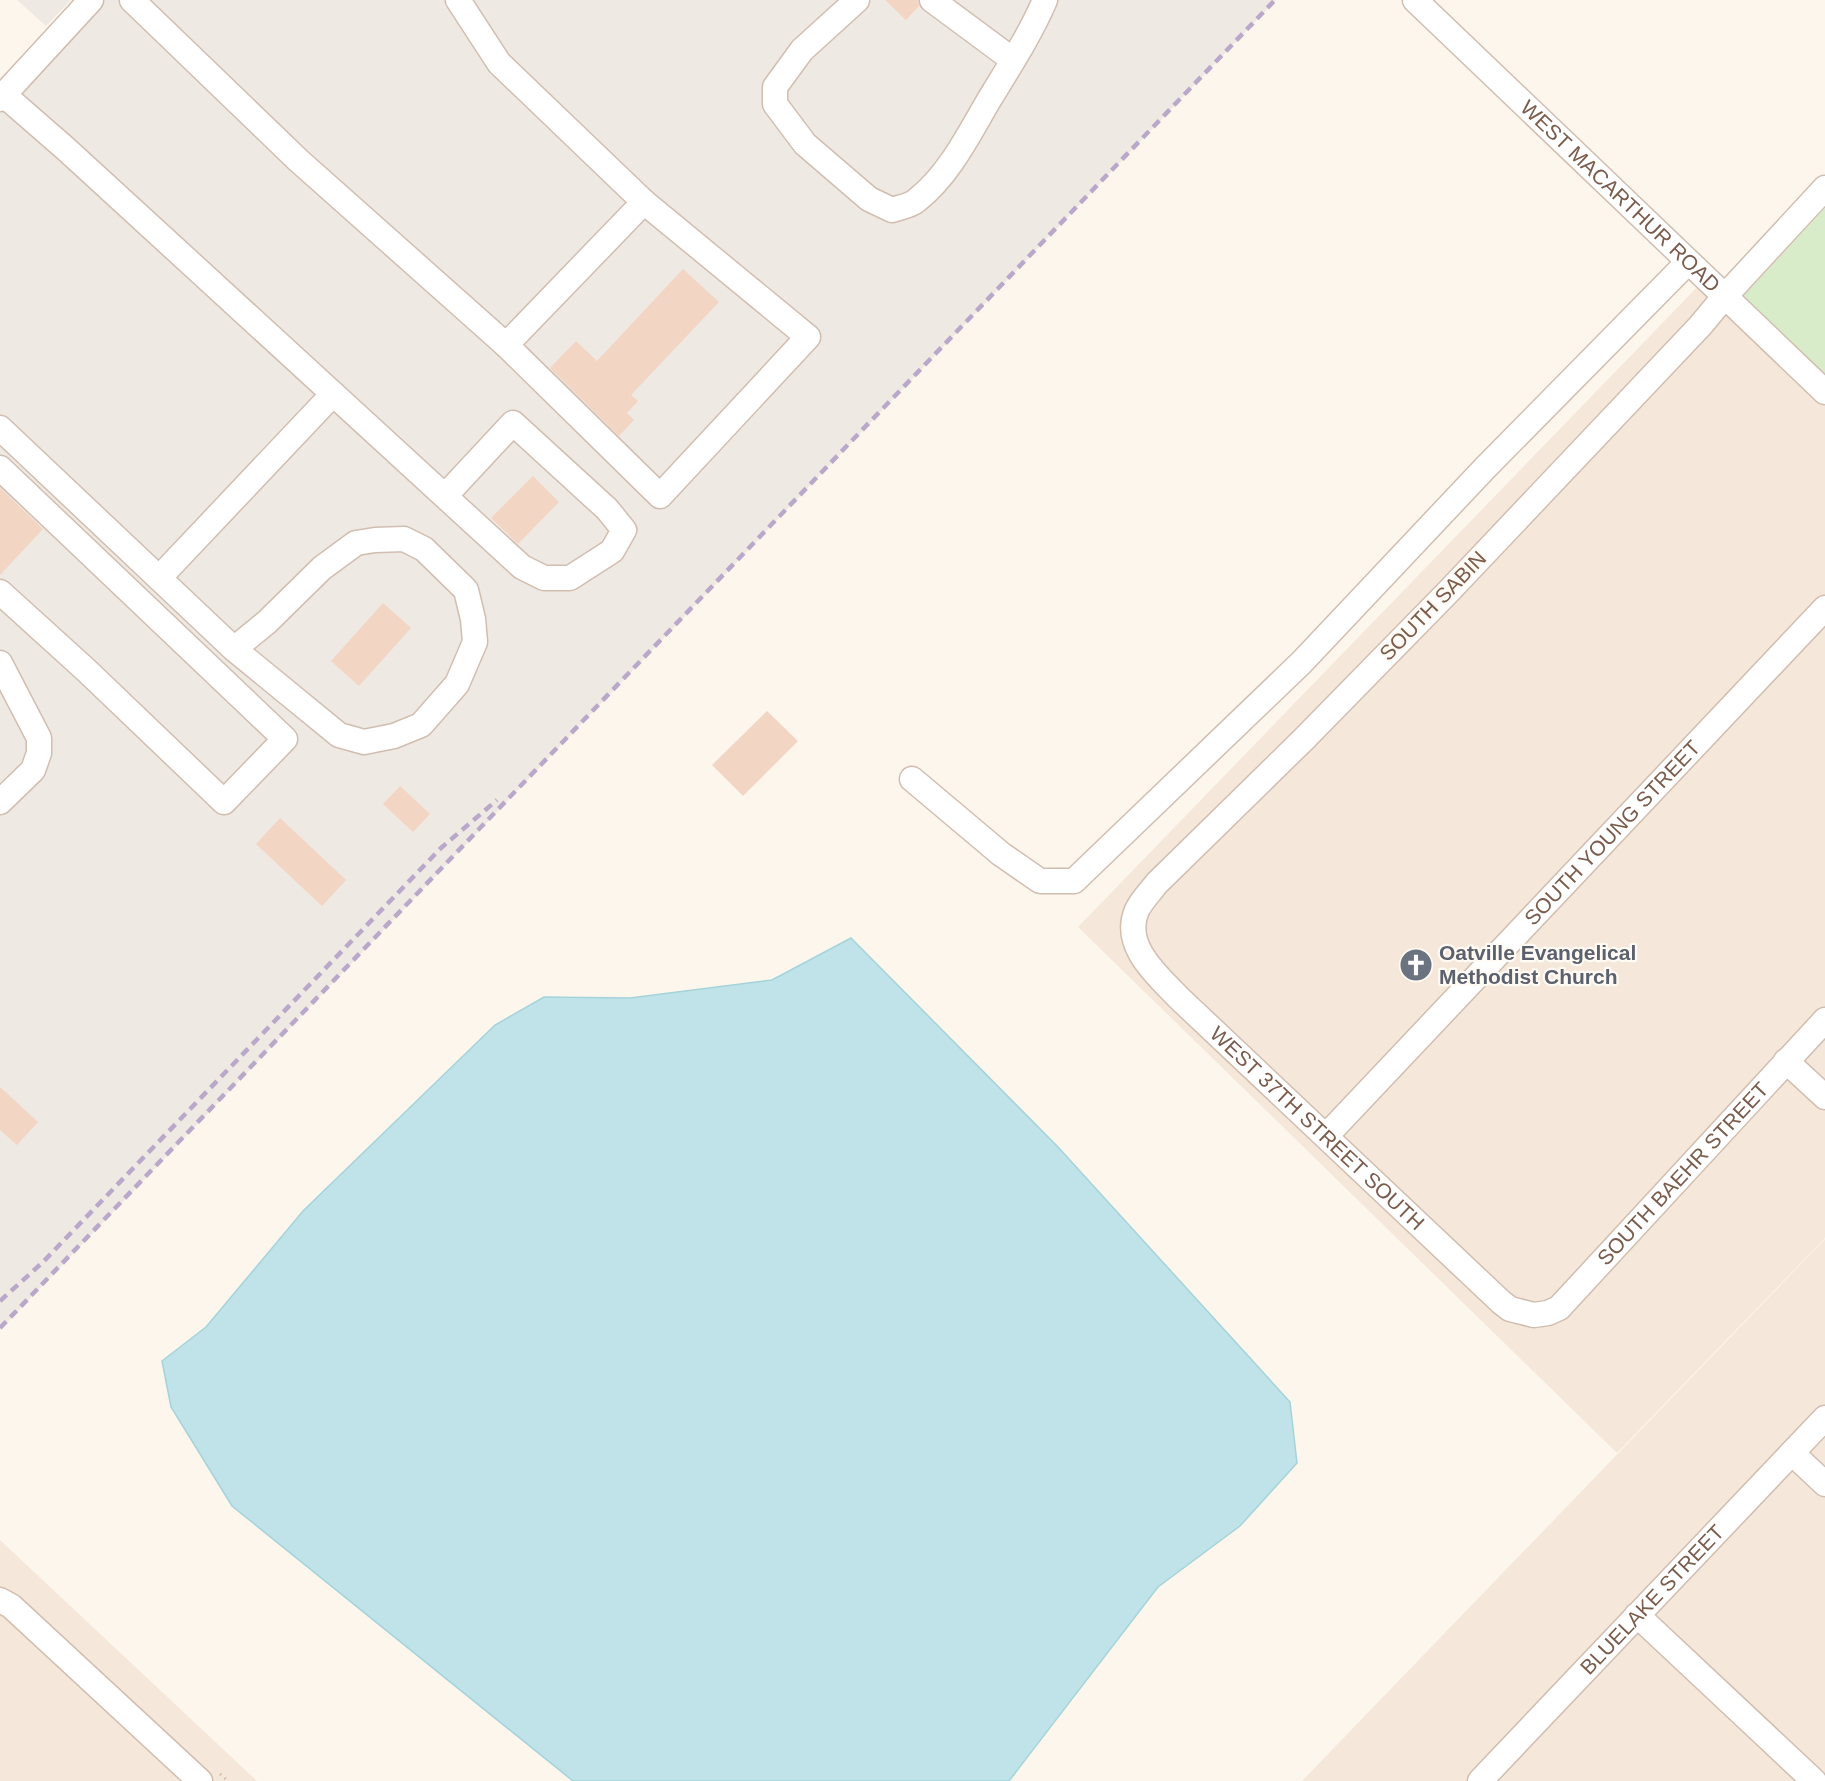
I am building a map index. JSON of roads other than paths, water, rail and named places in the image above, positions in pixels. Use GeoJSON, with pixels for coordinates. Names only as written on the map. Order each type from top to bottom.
{"type":"FeatureCollection","features":[{"type":"Feature","properties":{"kind":"street"},"geometry":{"type":"LineString","coordinates":[[91,0],[2,97],[66,149],[522,567],[544,578],[570,578],[612,551],[624,530],[607,509],[513,423],[445,496]]}},
{"type":"Feature","properties":{"kind":"street"},"geometry":{"type":"LineString","coordinates":[[132,0],[298,160],[506,345],[660,496],[808,337],[644,202],[499,63],[458,0]]}},
{"type":"Feature","properties":{"kind":"street"},"geometry":{"type":"LineString","coordinates":[[857,0],[802,50],[775,87],[775,104],[805,144],[869,199],[892,210],[915,202],[934,184],[962,144],[1013,60],[1035,23],[1045,0]]}},
{"type":"Feature","properties":{"kind":"street"},"geometry":{"type":"LineString","coordinates":[[933,0],[1013,60]]}},
{"type":"Feature","properties":{"kind":"street","name":"WEST MACARTHUR ROAD"},"geometry":{"type":"LineString","coordinates":[[1415,0],[1825,392]]}},
{"type":"Feature","properties":{"kind":"street","name":"SOUTH SABIN"},"geometry":{"type":"LineString","coordinates":[[1136,913],[1143,899],[1157,883],[1304,739],[1449,591],[1700,326],[1825,188]]}},
{"type":"Feature","properties":{"kind":"street"},"geometry":{"type":"LineString","coordinates":[[506,345],[644,202]]}},
{"type":"Feature","properties":{"kind":"street"},"geometry":{"type":"LineString","coordinates":[[912,778],[1000,854],[1040,881],[1074,881],[1302,662],[1485,468],[1688,262]]}},
{"type":"Feature","properties":{"kind":"street"},"geometry":{"type":"LineString","coordinates":[[159,578],[333,394]]}},
{"type":"Feature","properties":{"kind":"street"},"geometry":{"type":"LineString","coordinates":[[0,428],[234,649],[339,735],[364,742],[394,736],[421,724],[457,684],[475,642],[473,619],[466,590],[424,549],[404,539],[356,543],[322,568],[267,622],[234,649]]}},
{"type":"Feature","properties":{"kind":"street"},"geometry":{"type":"LineString","coordinates":[[0,468],[285,739],[224,802],[86,670],[0,592]]}},
{"type":"Feature","properties":{"kind":"street","name":"SOUTH YOUNG STREET"},"geometry":{"type":"LineString","coordinates":[[1326,1136],[1825,608]]}},
{"type":"Feature","properties":{"kind":"street"},"geometry":{"type":"LineString","coordinates":[[0,663],[39,738],[39,753],[33,770],[0,802]]}},
{"type":"Feature","properties":{"kind":"street","name":"WEST 37TH STREET SOUTH"},"geometry":{"type":"LineString","coordinates":[[1136,913],[1134,933],[1138,950],[1144,960],[1180,999],[1501,1302],[1510,1309],[1534,1315]]}},
{"type":"Feature","properties":{"kind":"street","name":"SOUTH BAEHR STREET"},"geometry":{"type":"LineString","coordinates":[[1534,1315],[1548,1313],[1559,1308],[1577,1290],[1825,1020]]}},
{"type":"Feature","properties":{"kind":"street"},"geometry":{"type":"LineString","coordinates":[[1786,1061],[1825,1098]]}},
{"type":"Feature","properties":{"kind":"street","name":"BLUELAKE STREET"},"geometry":{"type":"LineString","coordinates":[[1483,1780],[1825,1418]]}},
{"type":"Feature","properties":{"kind":"street"},"geometry":{"type":"LineString","coordinates":[[1792,1453],[1825,1485]]}},
{"type":"Feature","properties":{"kind":"street"},"geometry":{"type":"LineString","coordinates":[[0,1600],[11,1606],[200,1781]]}},
{"type":"Feature","properties":{"kind":"street"},"geometry":{"type":"LineString","coordinates":[[1637,1615],[1814,1781]]}},
{"type":"Feature","properties":{"kind":"water"},"geometry":{"type":"Polygon","coordinates":[[[851,938],[1058,1147],[1290,1402],[1297,1463],[1240,1526],[1158,1587],[1009,1781],[573,1781],[232,1506],[171,1407],[162,1361],[206,1327],[303,1211],[495,1025],[544,997],[630,998],[772,980],[851,938]]]}},
{"type":"Feature","properties":{"kind":"railway"},"geometry":{"type":"LineString","coordinates":[[0,1328],[1275,0]]}},
{"type":"Feature","properties":{"kind":"railway"},"geometry":{"type":"LineString","coordinates":[[0,1301],[43,1262],[441,848],[497,800]]}},
{"type":"Feature","properties":{"kind":"place","name":"Oatville Evangelical Methodist Church"},"geometry":{"type":"Point","coordinates":[1416,965]}}]}
